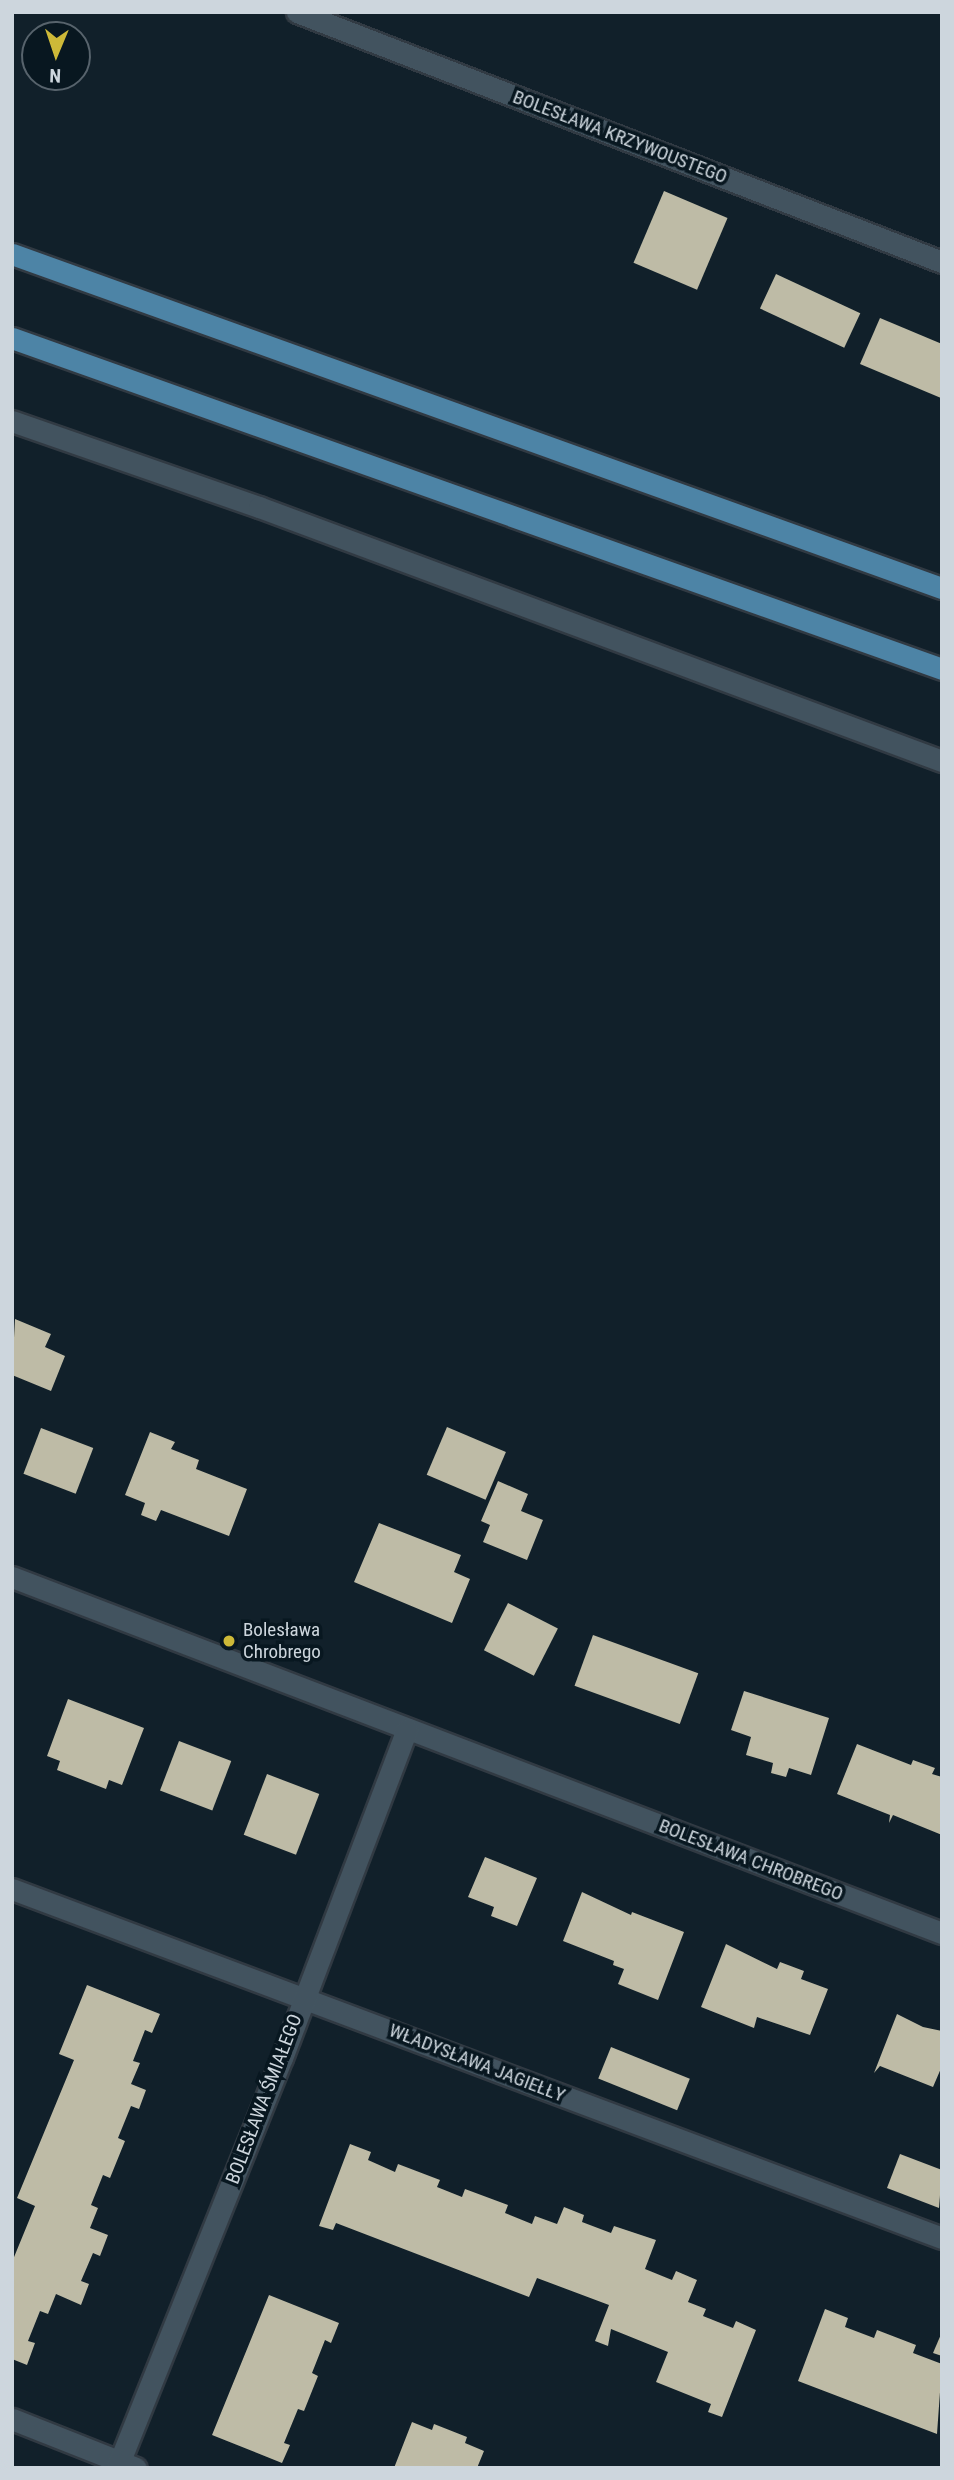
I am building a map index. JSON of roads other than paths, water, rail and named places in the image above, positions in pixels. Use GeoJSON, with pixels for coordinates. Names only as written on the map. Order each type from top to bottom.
{"type":"FeatureCollection","features":[{"type":"Feature","properties":{"kind":"main road"},"geometry":{"type":"LineString","coordinates":[[12,254],[942,587]]}},
{"type":"Feature","properties":{"kind":"main road"},"geometry":{"type":"LineString","coordinates":[[12,338],[942,669]]}},
{"type":"Feature","properties":{"kind":"street","name":"BOLESŁAWA KRZYWOUSTEGO"},"geometry":{"type":"LineString","coordinates":[[298,12],[942,262]]}},
{"type":"Feature","properties":{"kind":"street"},"geometry":{"type":"LineString","coordinates":[[12,421],[272,512],[942,761]]}},
{"type":"Feature","properties":{"kind":"street","name":"BOLESŁAWA CHROBREGO"},"geometry":{"type":"LineString","coordinates":[[12,1577],[942,1933]]}},
{"type":"Feature","properties":{"kind":"street","name":"BOLESŁAWA ŚMIAŁEGO"},"geometry":{"type":"LineString","coordinates":[[124,2466],[407,1729]]}},
{"type":"Feature","properties":{"kind":"street","name":"WŁADYSŁAWA JAGIEŁŁY"},"geometry":{"type":"LineString","coordinates":[[12,1889],[942,2238]]}},
{"type":"Feature","properties":{"kind":"street"},"geometry":{"type":"LineString","coordinates":[[12,2419],[124,2466]]}},
{"type":"Feature","properties":{"kind":"place","name":"Bolesława Chrobrego"},"geometry":{"type":"Point","coordinates":[229,1641]}}]}
